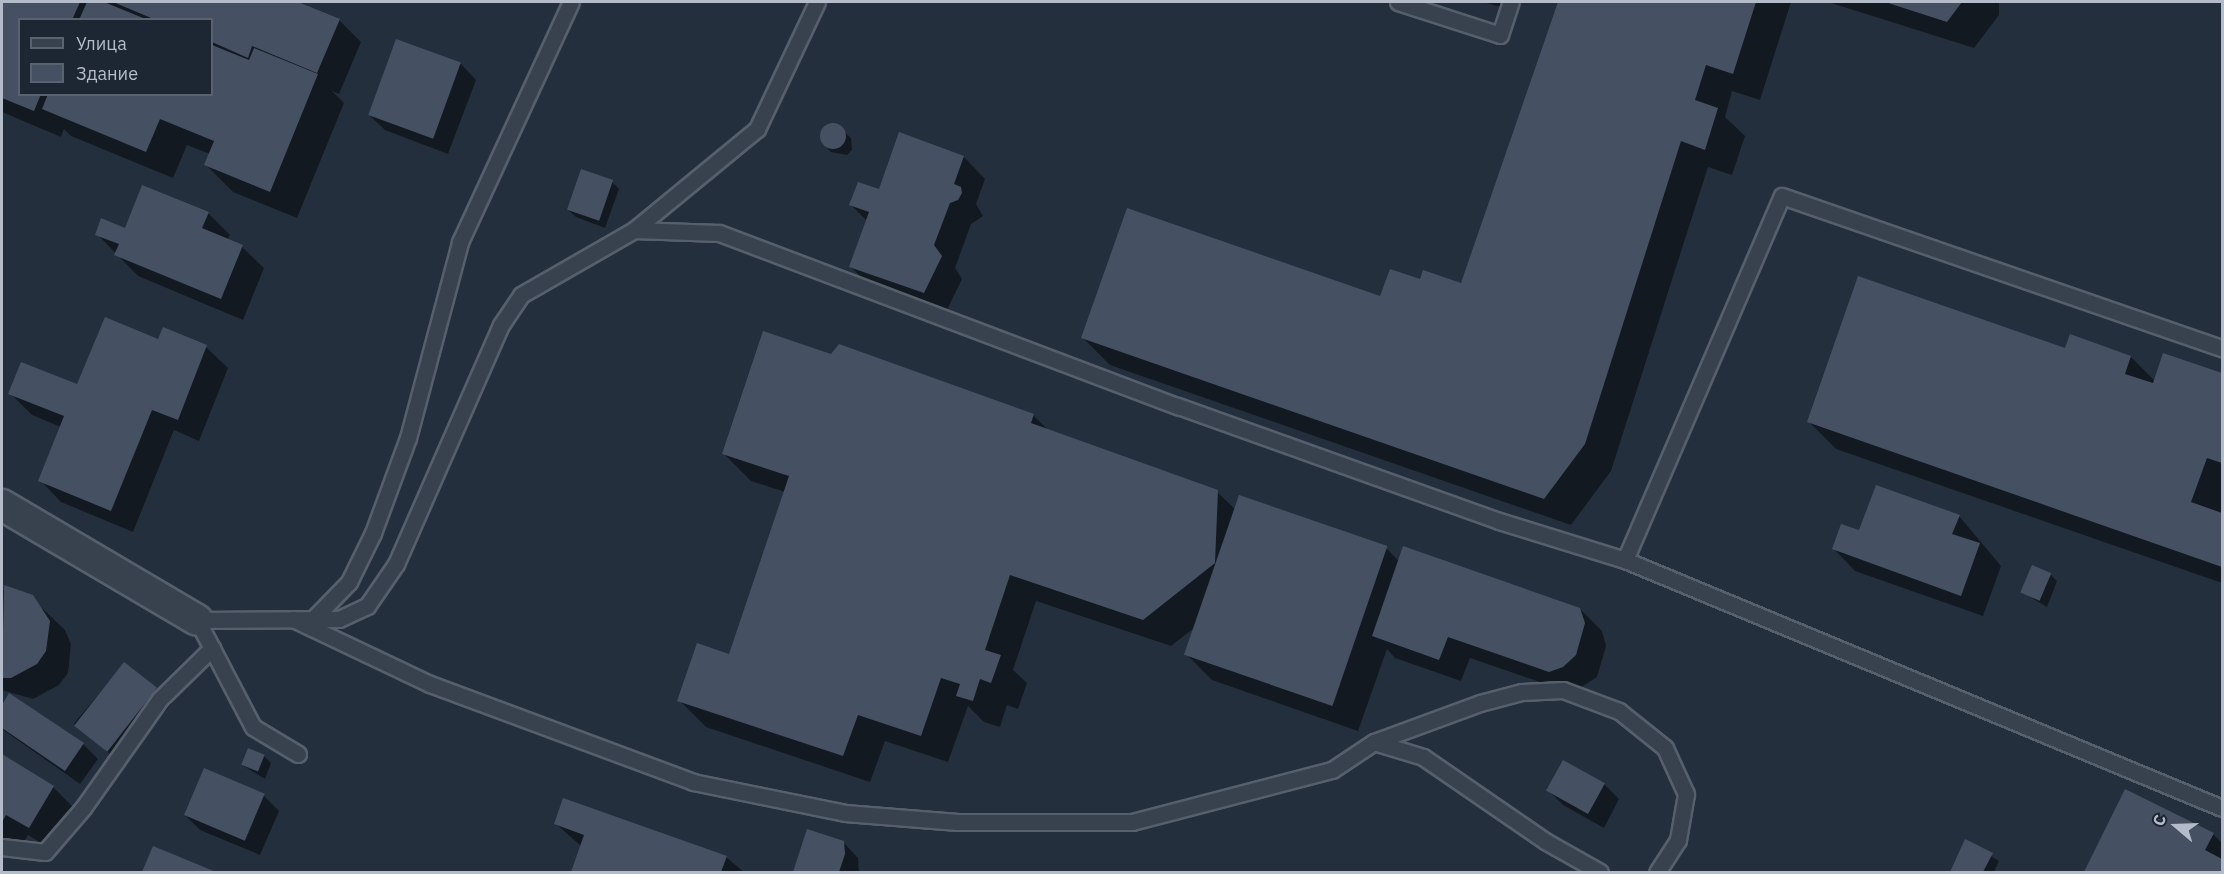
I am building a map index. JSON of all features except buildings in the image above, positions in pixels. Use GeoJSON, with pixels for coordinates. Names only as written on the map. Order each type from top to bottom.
{"type":"FeatureCollection","features":[{"type":"Feature","properties":{"kind":"street"},"geometry":{"type":"LineString","coordinates":[[2,505],[197,620]]}},
{"type":"Feature","properties":{"kind":"lane"},"geometry":{"type":"LineString","coordinates":[[315,617],[349,582],[374,533],[408,438],[460,242],[571,2]]}},
{"type":"Feature","properties":{"kind":"lane"},"geometry":{"type":"LineString","coordinates":[[298,754],[253,727],[197,620],[315,617],[339,619],[367,606],[396,564],[501,326],[521,295],[634,230],[757,129],[817,2]]}},
{"type":"Feature","properties":{"kind":"lane"},"geometry":{"type":"LineString","coordinates":[[1398,2],[1500,35],[1511,2]]}},
{"type":"Feature","properties":{"kind":"lane"},"geometry":{"type":"LineString","coordinates":[[1625,560],[1782,196],[2223,348]]}},
{"type":"Feature","properties":{"kind":"lane"},"geometry":{"type":"LineString","coordinates":[[634,230],[719,233],[1178,406],[1499,520],[1625,560],[2223,808]]}},
{"type":"Feature","properties":{"kind":"lane"},"geometry":{"type":"LineString","coordinates":[[291,618],[430,684],[693,782],[845,813],[958,822],[1132,822],[1332,770],[1374,742],[1480,703],[1522,692],[1563,690],[1619,711],[1665,748],[1686,794],[1678,840],[1658,873]]}},
{"type":"Feature","properties":{"kind":"lane"},"geometry":{"type":"LineString","coordinates":[[2,847],[45,852],[83,808],[160,699],[212,648]]}},
{"type":"Feature","properties":{"kind":"lane"},"geometry":{"type":"LineString","coordinates":[[1374,742],[1423,757],[1545,841],[1600,873]]}}]}
